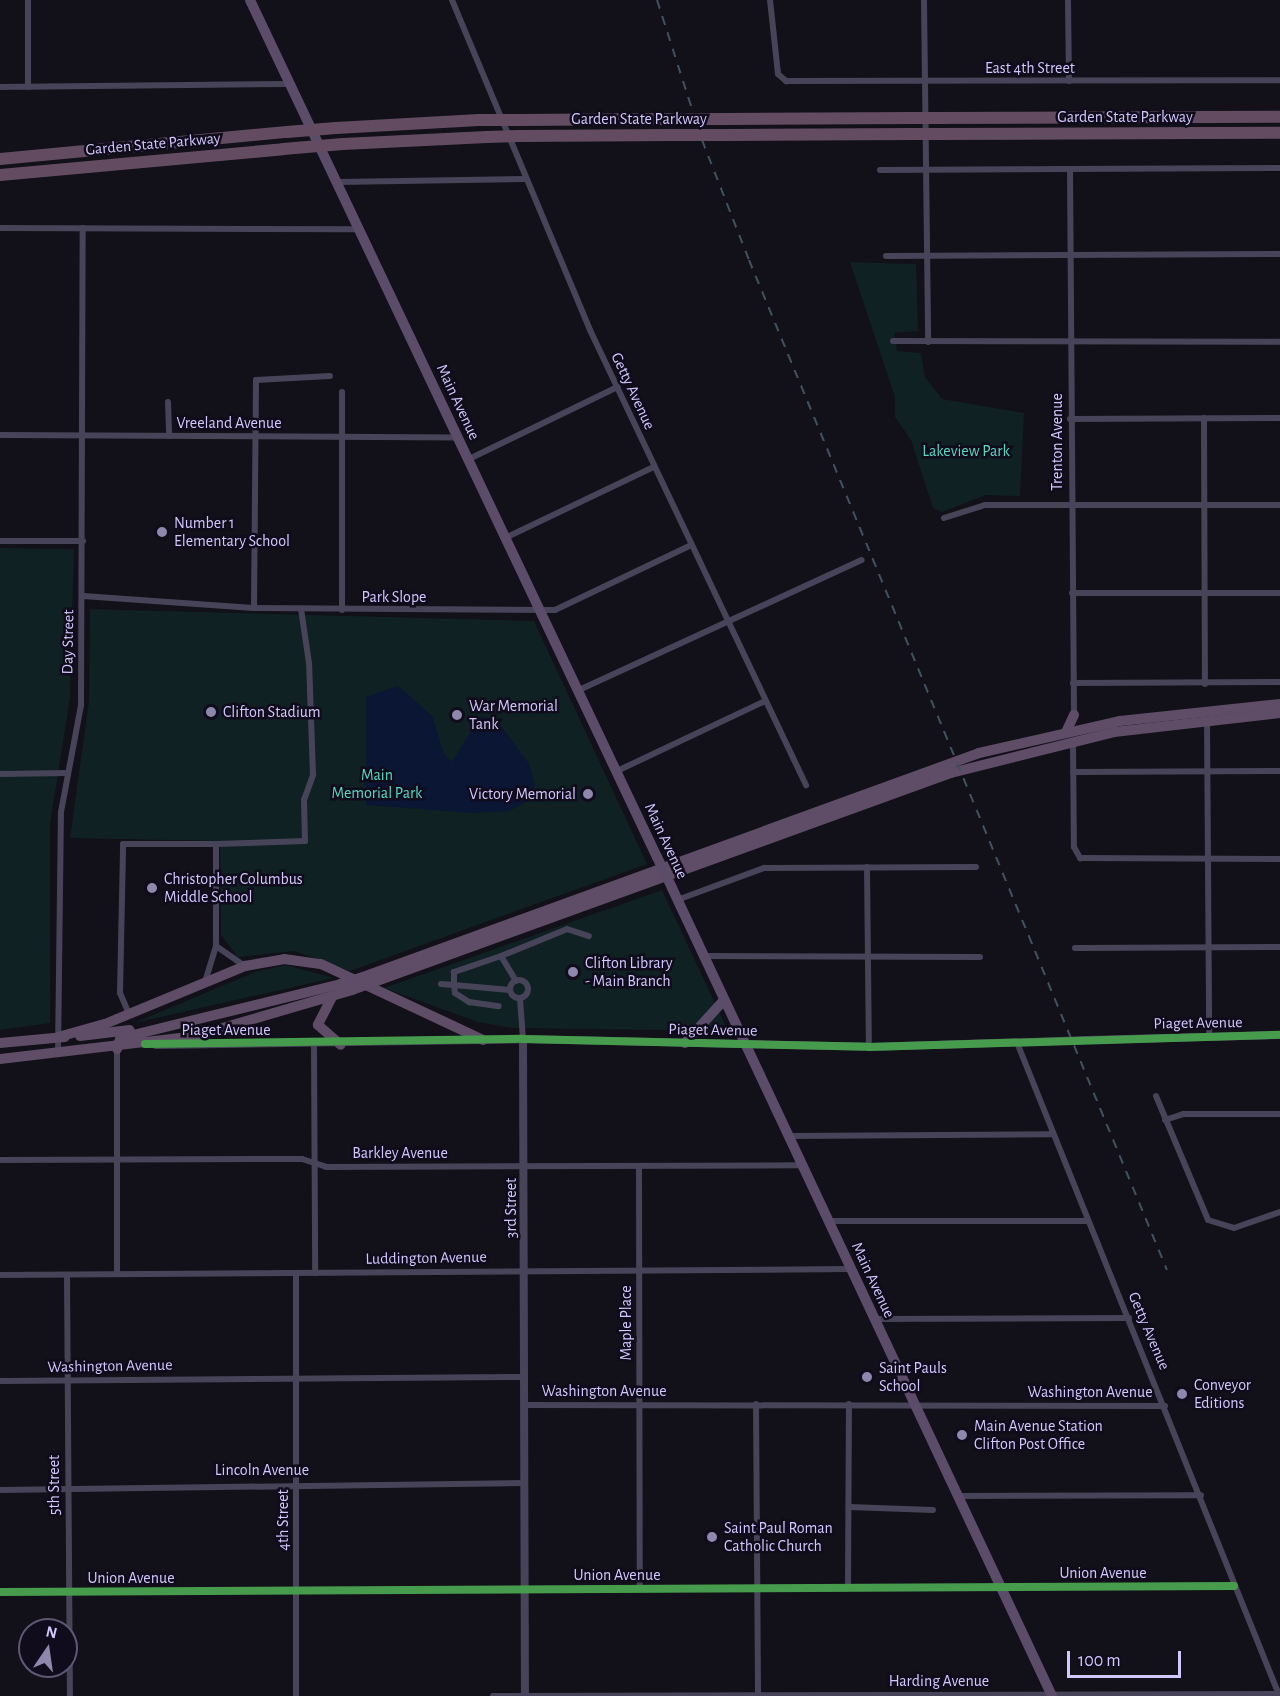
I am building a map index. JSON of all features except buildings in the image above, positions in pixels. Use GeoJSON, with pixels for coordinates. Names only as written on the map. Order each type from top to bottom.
{"type":"FeatureCollection","features":[{"type":"Feature","properties":{"kind":"highway","name":"Garden State Parkway"},"geometry":{"type":"LineString","coordinates":[[0,159],[336,128],[479,120],[1280,117]]}},
{"type":"Feature","properties":{"kind":"highway","name":"Garden State Parkway"},"geometry":{"type":"LineString","coordinates":[[0,175],[283,148],[487,137],[1280,133]]}},
{"type":"Feature","properties":{"kind":"highway"},"geometry":{"type":"LineString","coordinates":[[117,1049],[120,1039],[363,977],[920,772],[1158,715],[1280,704]]}},
{"type":"Feature","properties":{"kind":"highway"},"geometry":{"type":"LineString","coordinates":[[145,1044],[243,1024],[352,990],[951,772],[1069,736],[1207,719],[1280,713]]}},
{"type":"Feature","properties":{"kind":"highway"},"geometry":{"type":"LineString","coordinates":[[1069,736],[1074,715]]}},
{"type":"Feature","properties":{"kind":"highway"},"geometry":{"type":"LineString","coordinates":[[58,1037],[129,1014],[245,966],[284,959],[321,964],[473,1031],[483,1040]]}},
{"type":"Feature","properties":{"kind":"highway"},"geometry":{"type":"LineString","coordinates":[[333,996],[318,1025],[341,1045]]}},
{"type":"Feature","properties":{"kind":"highway","name":"Piaget Avenue"},"geometry":{"type":"LineString","coordinates":[[0,1043],[175,1024]]}},
{"type":"Feature","properties":{"kind":"highway","name":"Piaget Avenue"},"geometry":{"type":"LineString","coordinates":[[0,1059],[117,1049],[145,1044]]}},
{"type":"Feature","properties":{"kind":"main road","name":"Main Avenue"},"geometry":{"type":"LineString","coordinates":[[250,0],[507,537],[1052,1695]]}},
{"type":"Feature","properties":{"kind":"main road"},"geometry":{"type":"LineString","coordinates":[[685,1043],[724,1000]]}},
{"type":"Feature","properties":{"kind":"street"},"geometry":{"type":"LineString","coordinates":[[28,0],[28,87]]}},
{"type":"Feature","properties":{"kind":"street","name":"Getty Avenue"},"geometry":{"type":"LineString","coordinates":[[452,0],[525,179],[617,387],[726,624],[806,785]]}},
{"type":"Feature","properties":{"kind":"street","name":"East 4th Street"},"geometry":{"type":"LineString","coordinates":[[770,0],[781,78],[924,81],[1280,80]]}},
{"type":"Feature","properties":{"kind":"street"},"geometry":{"type":"LineString","coordinates":[[924,0],[924,256],[928,342]]}},
{"type":"Feature","properties":{"kind":"street"},"geometry":{"type":"LineString","coordinates":[[1068,0],[1069,81]]}},
{"type":"Feature","properties":{"kind":"street"},"geometry":{"type":"LineString","coordinates":[[0,87],[289,84]]}},
{"type":"Feature","properties":{"kind":"street"},"geometry":{"type":"LineString","coordinates":[[880,170],[1280,168]]}},
{"type":"Feature","properties":{"kind":"street","name":"Trenton Avenue"},"geometry":{"type":"LineString","coordinates":[[1070,169],[1070,505],[1074,715]]}},
{"type":"Feature","properties":{"kind":"street"},"geometry":{"type":"LineString","coordinates":[[337,182],[525,179]]}},
{"type":"Feature","properties":{"kind":"street"},"geometry":{"type":"LineString","coordinates":[[0,228],[359,229]]}},
{"type":"Feature","properties":{"kind":"street","name":"Day Street"},"geometry":{"type":"LineString","coordinates":[[58,1054],[62,812],[67,773],[81,705],[84,435],[83,228]]}},
{"type":"Feature","properties":{"kind":"street"},"geometry":{"type":"LineString","coordinates":[[886,256],[1280,254]]}},
{"type":"Feature","properties":{"kind":"street"},"geometry":{"type":"LineString","coordinates":[[893,341],[1280,342]]}},
{"type":"Feature","properties":{"kind":"street"},"geometry":{"type":"LineString","coordinates":[[254,608],[256,380],[330,376]]}},
{"type":"Feature","properties":{"kind":"street"},"geometry":{"type":"LineString","coordinates":[[469,459],[617,387]]}},
{"type":"Feature","properties":{"kind":"street"},"geometry":{"type":"LineString","coordinates":[[342,392],[342,610]]}},
{"type":"Feature","properties":{"kind":"street"},"geometry":{"type":"LineString","coordinates":[[168,402],[169,436]]}},
{"type":"Feature","properties":{"kind":"street"},"geometry":{"type":"LineString","coordinates":[[1204,418],[1206,684]]}},
{"type":"Feature","properties":{"kind":"street"},"geometry":{"type":"LineString","coordinates":[[1070,419],[1280,418]]}},
{"type":"Feature","properties":{"kind":"street","name":"Vreeland Avenue"},"geometry":{"type":"LineString","coordinates":[[0,435],[459,437]]}},
{"type":"Feature","properties":{"kind":"street"},"geometry":{"type":"LineString","coordinates":[[507,537],[654,467]]}},
{"type":"Feature","properties":{"kind":"street"},"geometry":{"type":"LineString","coordinates":[[944,518],[985,505],[1280,504]]}},
{"type":"Feature","properties":{"kind":"street"},"geometry":{"type":"LineString","coordinates":[[0,541],[83,541]]}},
{"type":"Feature","properties":{"kind":"street","name":"Park Slope"},"geometry":{"type":"LineString","coordinates":[[83,596],[254,608],[555,610],[691,545]]}},
{"type":"Feature","properties":{"kind":"street"},"geometry":{"type":"LineString","coordinates":[[579,690],[861,560]]}},
{"type":"Feature","properties":{"kind":"street"},"geometry":{"type":"LineString","coordinates":[[1072,593],[1280,593]]}},
{"type":"Feature","properties":{"kind":"street"},"geometry":{"type":"LineString","coordinates":[[129,1014],[120,993],[123,844],[305,841],[304,800],[313,775],[309,663],[301,609]]}},
{"type":"Feature","properties":{"kind":"street"},"geometry":{"type":"LineString","coordinates":[[1073,683],[1280,682]]}},
{"type":"Feature","properties":{"kind":"street"},"geometry":{"type":"LineString","coordinates":[[617,771],[765,701]]}},
{"type":"Feature","properties":{"kind":"street"},"geometry":{"type":"LineString","coordinates":[[1207,719],[1209,1035]]}},
{"type":"Feature","properties":{"kind":"street"},"geometry":{"type":"LineString","coordinates":[[1069,736],[1073,772],[1074,847],[1080,858],[1280,859]]}},
{"type":"Feature","properties":{"kind":"street"},"geometry":{"type":"LineString","coordinates":[[1073,772],[1280,771]]}},
{"type":"Feature","properties":{"kind":"street"},"geometry":{"type":"LineString","coordinates":[[0,774],[67,773]]}},
{"type":"Feature","properties":{"kind":"street"},"geometry":{"type":"LineString","coordinates":[[205,982],[216,946],[216,844]]}},
{"type":"Feature","properties":{"kind":"street"},"geometry":{"type":"LineString","coordinates":[[867,867],[870,1047]]}},
{"type":"Feature","properties":{"kind":"street"},"geometry":{"type":"LineString","coordinates":[[677,900],[764,868],[976,867]]}},
{"type":"Feature","properties":{"kind":"street"},"geometry":{"type":"LineString","coordinates":[[499,1006],[469,1002],[454,993],[454,972],[567,929],[589,936]]}},
{"type":"Feature","properties":{"kind":"street"},"geometry":{"type":"LineString","coordinates":[[216,946],[245,966]]}},
{"type":"Feature","properties":{"kind":"street"},"geometry":{"type":"LineString","coordinates":[[1076,948],[1280,947]]}},
{"type":"Feature","properties":{"kind":"street"},"geometry":{"type":"LineString","coordinates":[[501,956],[516,981],[527,986],[520,999],[523,1039]]}},
{"type":"Feature","properties":{"kind":"street"},"geometry":{"type":"LineString","coordinates":[[704,956],[980,957]]}},
{"type":"Feature","properties":{"kind":"street"},"geometry":{"type":"LineString","coordinates":[[510,990],[516,981]]}},
{"type":"Feature","properties":{"kind":"street"},"geometry":{"type":"LineString","coordinates":[[441,984],[510,990],[520,999]]}},
{"type":"Feature","properties":{"kind":"street","name":"Piaget Avenue"},"geometry":{"type":"LineString","coordinates":[[145,1044],[341,1045],[523,1039],[870,1047],[1018,1045],[1209,1035],[1280,1035]]}},
{"type":"Feature","properties":{"kind":"street","name":"3rd Street"},"geometry":{"type":"LineString","coordinates":[[523,1039],[524,1377]]}},
{"type":"Feature","properties":{"kind":"street"},"geometry":{"type":"LineString","coordinates":[[314,1045],[315,1272]]}},
{"type":"Feature","properties":{"kind":"street","name":"Getty Avenue"},"geometry":{"type":"LineString","coordinates":[[1018,1045],[1051,1134],[1165,1406],[1234,1586],[1279,1695]]}},
{"type":"Feature","properties":{"kind":"street"},"geometry":{"type":"LineString","coordinates":[[117,1049],[117,1274]]}},
{"type":"Feature","properties":{"kind":"street"},"geometry":{"type":"LineString","coordinates":[[1156,1096],[1208,1220],[1234,1228],[1280,1212]]}},
{"type":"Feature","properties":{"kind":"street"},"geometry":{"type":"LineString","coordinates":[[1165,1120],[1183,1114],[1280,1114]]}},
{"type":"Feature","properties":{"kind":"street"},"geometry":{"type":"LineString","coordinates":[[788,1136],[1051,1134]]}},
{"type":"Feature","properties":{"kind":"street","name":"Barkley Avenue"},"geometry":{"type":"LineString","coordinates":[[0,1160],[302,1159],[315,1163],[524,1166],[802,1165]]}},
{"type":"Feature","properties":{"kind":"street","name":"Maple Place"},"geometry":{"type":"LineString","coordinates":[[639,1166],[640,1589]]}},
{"type":"Feature","properties":{"kind":"street"},"geometry":{"type":"LineString","coordinates":[[829,1221],[1088,1221]]}},
{"type":"Feature","properties":{"kind":"street","name":"Luddington Avenue"},"geometry":{"type":"LineString","coordinates":[[0,1275],[852,1269]]}},
{"type":"Feature","properties":{"kind":"street","name":"4th Street"},"geometry":{"type":"LineString","coordinates":[[296,1273],[296,1696]]}},
{"type":"Feature","properties":{"kind":"street","name":"5th Street"},"geometry":{"type":"LineString","coordinates":[[67,1275],[70,1696]]}},
{"type":"Feature","properties":{"kind":"street"},"geometry":{"type":"LineString","coordinates":[[875,1319],[1129,1318]]}},
{"type":"Feature","properties":{"kind":"street","name":"Washington Avenue"},"geometry":{"type":"LineString","coordinates":[[0,1381],[524,1377],[525,1405],[1165,1406]]}},
{"type":"Feature","properties":{"kind":"street"},"geometry":{"type":"LineString","coordinates":[[756,1404],[758,1696]]}},
{"type":"Feature","properties":{"kind":"street"},"geometry":{"type":"LineString","coordinates":[[848,1588],[849,1404]]}},
{"type":"Feature","properties":{"kind":"street"},"geometry":{"type":"LineString","coordinates":[[525,1405],[525,1696]]}},
{"type":"Feature","properties":{"kind":"street","name":"Lincoln Avenue"},"geometry":{"type":"LineString","coordinates":[[0,1490],[296,1483],[525,1483]]}},
{"type":"Feature","properties":{"kind":"street"},"geometry":{"type":"LineString","coordinates":[[958,1496],[1201,1495]]}},
{"type":"Feature","properties":{"kind":"street"},"geometry":{"type":"LineString","coordinates":[[849,1507],[933,1510]]}},
{"type":"Feature","properties":{"kind":"street","name":"Union Avenue"},"geometry":{"type":"LineString","coordinates":[[0,1592],[1234,1586]]}},
{"type":"Feature","properties":{"kind":"street","name":"Harding Avenue"},"geometry":{"type":"LineString","coordinates":[[493,1696],[1279,1695]]}},
{"type":"Feature","properties":{"kind":"green space","name":"Lakeview Park"},"geometry":{"type":"Polygon","coordinates":[[[850,262],[916,264],[918,331],[894,333],[897,351],[921,353],[925,377],[942,399],[1024,413],[1020,496],[986,495],[942,512],[933,508],[911,440],[895,417],[895,397],[850,262]]]}},
{"type":"Feature","properties":{"kind":"green space"},"geometry":{"type":"Polygon","coordinates":[[[0,548],[74,549],[70,698],[50,824],[50,1023],[0,1030],[0,548]]]}},
{"type":"Feature","properties":{"kind":"green space","name":"Main Memorial Park"},"geometry":{"type":"Polygon","coordinates":[[[90,609],[534,621],[647,864],[350,971],[294,951],[238,957],[221,935],[220,841],[70,838],[89,701],[90,609]]]}},
{"type":"Feature","properties":{"kind":"green space"},"geometry":{"type":"Polygon","coordinates":[[[662,890],[728,1031],[512,1028],[478,1022],[384,988],[662,890]]]}},
{"type":"Feature","properties":{"kind":"green space"},"geometry":{"type":"Polygon","coordinates":[[[286,965],[334,978],[134,1023],[255,972],[286,965]]]}},
{"type":"Feature","properties":{"kind":"water"},"geometry":{"type":"Polygon","coordinates":[[[398,686],[432,716],[444,754],[452,762],[480,717],[496,719],[529,764],[535,785],[528,801],[509,811],[473,813],[366,805],[366,697],[398,686]]]}},
{"type":"Feature","properties":{"kind":"railway"},"geometry":{"type":"LineString","coordinates":[[657,0],[702,140],[749,260],[1167,1270]]}},
{"type":"Feature","properties":{"kind":"cycle path"},"geometry":{"type":"LineString","coordinates":[[145,1044],[523,1039],[869,1047],[1280,1035]]}},
{"type":"Feature","properties":{"kind":"cycle path"},"geometry":{"type":"LineString","coordinates":[[0,1592],[1234,1586]]}},
{"type":"Feature","properties":{"kind":"place","name":"Number 1 Elementary School"},"geometry":{"type":"Point","coordinates":[162,532]}},
{"type":"Feature","properties":{"kind":"place","name":"Clifton Stadium"},"geometry":{"type":"Point","coordinates":[211,712]}},
{"type":"Feature","properties":{"kind":"place","name":"War Memorial Tank"},"geometry":{"type":"Point","coordinates":[457,715]}},
{"type":"Feature","properties":{"kind":"place","name":"Victory Memorial"},"geometry":{"type":"Point","coordinates":[588,794]}},
{"type":"Feature","properties":{"kind":"place","name":"Christopher Columbus Middle School"},"geometry":{"type":"Point","coordinates":[152,888]}},
{"type":"Feature","properties":{"kind":"place","name":"Clifton Library - Main Branch"},"geometry":{"type":"Point","coordinates":[573,972]}},
{"type":"Feature","properties":{"kind":"place","name":"Saint Pauls School"},"geometry":{"type":"Point","coordinates":[867,1377]}},
{"type":"Feature","properties":{"kind":"place","name":"Conveyor Editions"},"geometry":{"type":"Point","coordinates":[1182,1394]}},
{"type":"Feature","properties":{"kind":"place","name":"Main Avenue Station Clifton Post Office"},"geometry":{"type":"Point","coordinates":[962,1435]}},
{"type":"Feature","properties":{"kind":"place","name":"Saint Paul Roman Catholic Church"},"geometry":{"type":"Point","coordinates":[712,1537]}}]}
